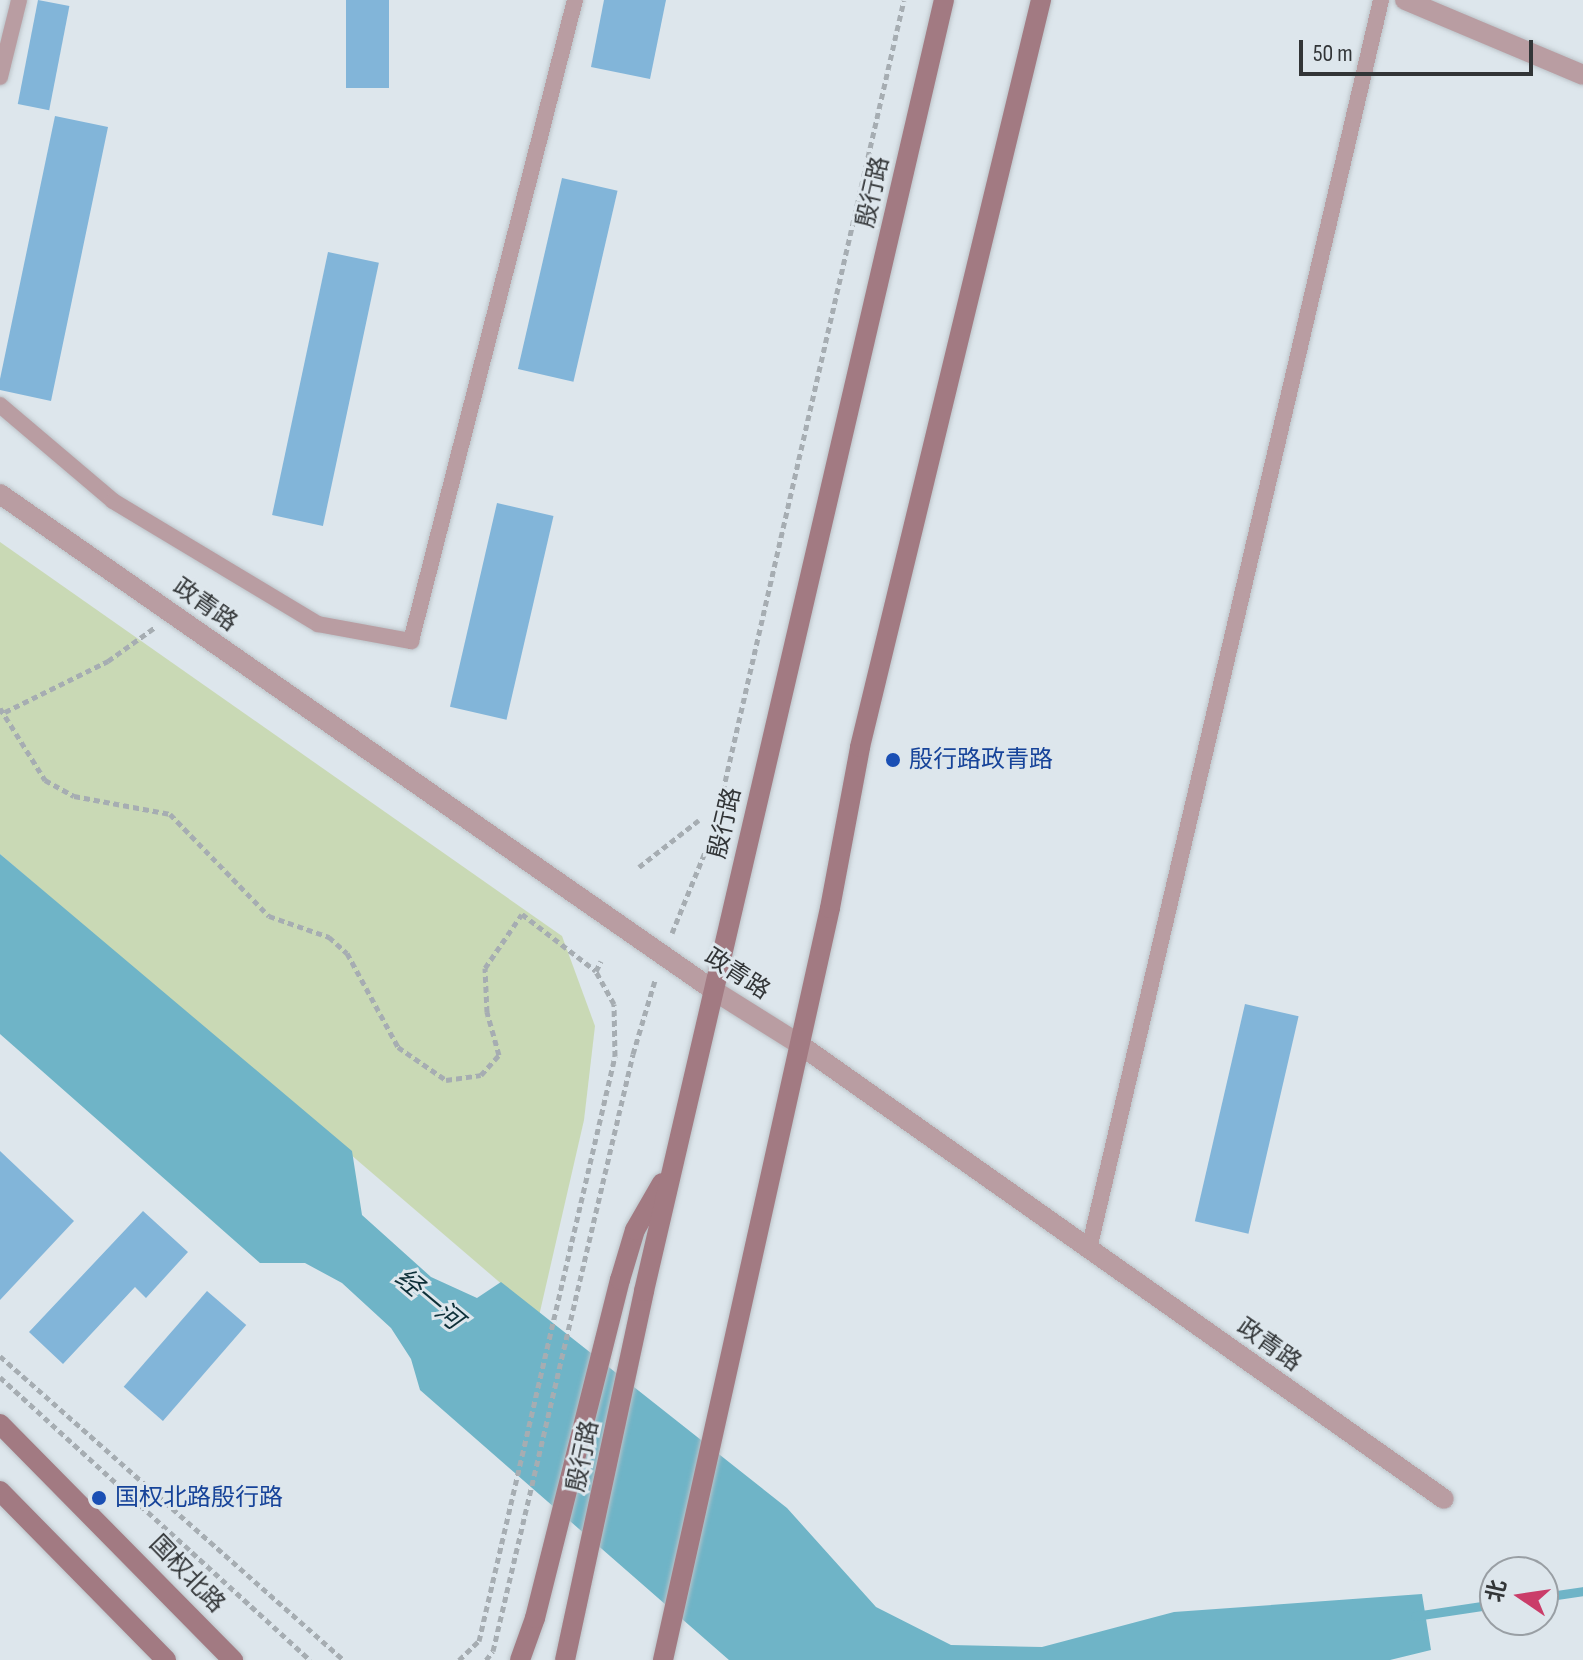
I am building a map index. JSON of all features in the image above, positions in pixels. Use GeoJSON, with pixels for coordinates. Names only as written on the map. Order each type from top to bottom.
{"type":"FeatureCollection","features":[{"type":"Feature","properties":{"kind":"main road","name":"殷行路"},"geometry":{"type":"LineString","coordinates":[[565,1660],[644,1291],[944,0]]}},
{"type":"Feature","properties":{"kind":"main road"},"geometry":{"type":"LineString","coordinates":[[664,1656],[729,1370],[860,747],[1041,0]]}},
{"type":"Feature","properties":{"kind":"main road"},"geometry":{"type":"LineString","coordinates":[[520,1660],[635,1230],[675,1161]]}},
{"type":"Feature","properties":{"kind":"main road","name":"国权北路"},"geometry":{"type":"LineString","coordinates":[[0,1424],[233,1660]]}},
{"type":"Feature","properties":{"kind":"main road"},"geometry":{"type":"LineString","coordinates":[[0,1491],[166,1660]]}},
{"type":"Feature","properties":{"kind":"street"},"geometry":{"type":"LineString","coordinates":[[1405,0],[1583,75]]}},
{"type":"Feature","properties":{"kind":"street","name":"政青路"},"geometry":{"type":"LineString","coordinates":[[0,494],[662,955],[799,1044],[1444,1499]]}},
{"type":"Feature","properties":{"kind":"lane"},"geometry":{"type":"LineString","coordinates":[[0,77],[19,0]]}},
{"type":"Feature","properties":{"kind":"lane"},"geometry":{"type":"LineString","coordinates":[[0,405],[113,501],[318,624],[411,641],[575,0]]}},
{"type":"Feature","properties":{"kind":"lane"},"geometry":{"type":"LineString","coordinates":[[1089,1249],[1381,0]]}},
{"type":"Feature","properties":{"kind":"path"},"geometry":{"type":"LineString","coordinates":[[486,1660],[493,1651],[633,1054],[662,955],[714,830],[904,0]]}},
{"type":"Feature","properties":{"kind":"path"},"geometry":{"type":"LineString","coordinates":[[173,614],[108,661],[3,710],[45,780],[74,796],[170,814],[269,916],[329,937],[347,953],[398,1047],[446,1080],[481,1075],[499,1055],[487,1012],[485,968],[522,914],[596,971],[614,1004],[615,1056],[479,1641],[459,1660]]}},
{"type":"Feature","properties":{"kind":"path"},"geometry":{"type":"LineString","coordinates":[[639,867],[699,820]]}},
{"type":"Feature","properties":{"kind":"path"},"geometry":{"type":"LineString","coordinates":[[596,971],[601,961]]}},
{"type":"Feature","properties":{"kind":"path"},"geometry":{"type":"LineString","coordinates":[[0,1356],[344,1660]]}},
{"type":"Feature","properties":{"kind":"path"},"geometry":{"type":"LineString","coordinates":[[0,1377],[310,1660]]}},
{"type":"Feature","properties":{"kind":"green space"},"geometry":{"type":"Polygon","coordinates":[[[0,542],[562,936],[595,1026],[584,1120],[539,1316],[0,854],[0,542]]]}},
{"type":"Feature","properties":{"kind":"water","name":"经一河"},"geometry":{"type":"Polygon","coordinates":[[[0,854],[352,1151],[362,1215],[431,1277],[477,1298],[501,1282],[787,1508],[876,1607],[951,1645],[1042,1647],[1174,1612],[1422,1594],[1431,1650],[1390,1660],[729,1660],[420,1390],[411,1359],[391,1328],[342,1283],[305,1263],[260,1263],[0,1034],[0,854]]]}},
{"type":"Feature","properties":{"kind":"building"},"geometry":{"type":"Polygon","coordinates":[[[38,0],[69,6],[49,110],[18,104],[38,0]]]}},
{"type":"Feature","properties":{"kind":"building"},"geometry":{"type":"Polygon","coordinates":[[[346,0],[389,0],[389,88],[346,88],[346,0]]]}},
{"type":"Feature","properties":{"kind":"building"},"geometry":{"type":"Polygon","coordinates":[[[604,0],[666,0],[650,79],[591,67],[604,0]]]}},
{"type":"Feature","properties":{"kind":"building"},"geometry":{"type":"Polygon","coordinates":[[[55,116],[108,127],[51,401],[0,390],[0,379],[55,116]]]}},
{"type":"Feature","properties":{"kind":"building"},"geometry":{"type":"Polygon","coordinates":[[[562,178],[618,191],[573,382],[518,369],[562,178]]]}},
{"type":"Feature","properties":{"kind":"building"},"geometry":{"type":"Polygon","coordinates":[[[328,252],[379,263],[323,526],[272,515],[328,252]]]}},
{"type":"Feature","properties":{"kind":"building"},"geometry":{"type":"Polygon","coordinates":[[[497,503],[554,516],[506,720],[450,707],[497,503]]]}},
{"type":"Feature","properties":{"kind":"building"},"geometry":{"type":"Polygon","coordinates":[[[1245,1004],[1299,1016],[1248,1234],[1195,1221],[1245,1004]]]}},
{"type":"Feature","properties":{"kind":"building"},"geometry":{"type":"Polygon","coordinates":[[[0,1151],[74,1221],[0,1300],[0,1151]]]}},
{"type":"Feature","properties":{"kind":"building"},"geometry":{"type":"Polygon","coordinates":[[[143,1211],[188,1252],[146,1298],[135,1287],[63,1364],[29,1332],[143,1211]]]}},
{"type":"Feature","properties":{"kind":"building"},"geometry":{"type":"Polygon","coordinates":[[[207,1291],[246,1325],[163,1421],[124,1387],[207,1291]]]}},
{"type":"Feature","properties":{"kind":"waterway"},"geometry":{"type":"LineString","coordinates":[[1559,1595],[1583,1591]]}},
{"type":"Feature","properties":{"kind":"waterway"},"geometry":{"type":"LineString","coordinates":[[1415,1616],[1479,1606]]}},
{"type":"Feature","properties":{"kind":"place","name":"殷行路政青路"},"geometry":{"type":"Point","coordinates":[893,760]}},
{"type":"Feature","properties":{"kind":"place","name":"国权北路殷行路"},"geometry":{"type":"Point","coordinates":[99,1498]}}]}
